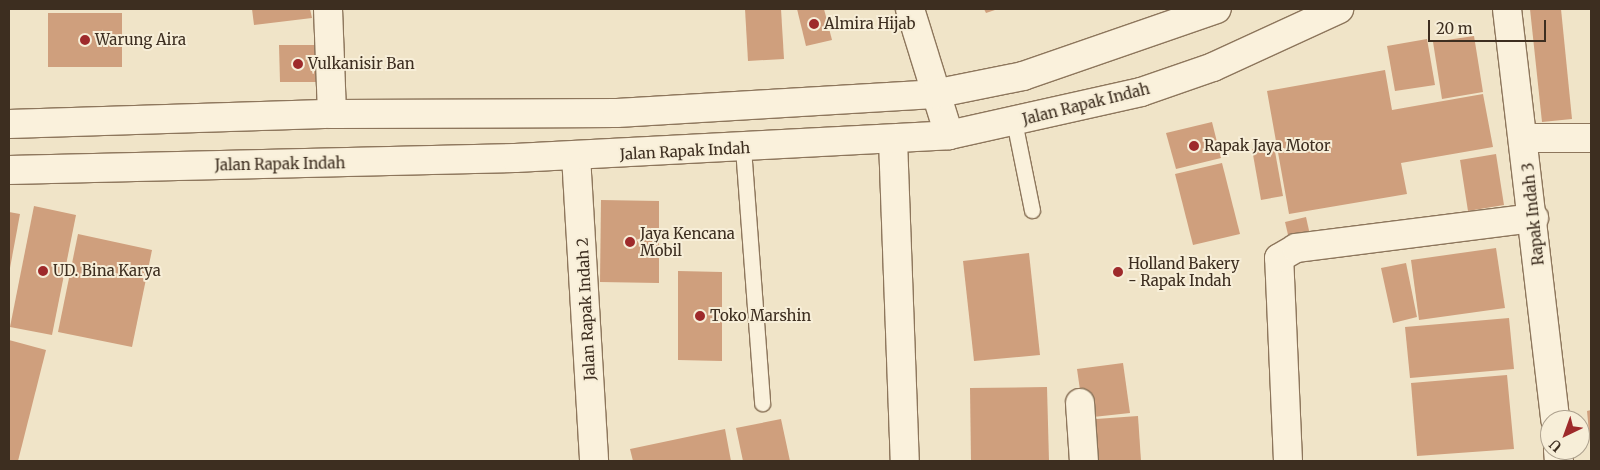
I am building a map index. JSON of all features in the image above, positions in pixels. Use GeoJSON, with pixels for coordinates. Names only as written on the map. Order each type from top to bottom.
{"type":"FeatureCollection","features":[{"type":"Feature","properties":{"kind":"main road"},"geometry":{"type":"LineString","coordinates":[[328,9],[332,114]]}},
{"type":"Feature","properties":{"kind":"main road"},"geometry":{"type":"LineString","coordinates":[[910,9],[934,94],[949,135]]}},
{"type":"Feature","properties":{"kind":"main road"},"geometry":{"type":"LineString","coordinates":[[9,124],[332,114],[617,113],[934,94],[1023,76],[1217,9]]}},
{"type":"Feature","properties":{"kind":"main road","name":"Jalan Rapak Indah"},"geometry":{"type":"LineString","coordinates":[[9,170],[576,156],[893,140],[949,135],[1142,92],[1213,68],[1339,9]]}},
{"type":"Feature","properties":{"kind":"main road","name":"Rapak Indah 3"},"geometry":{"type":"LineString","coordinates":[[1507,9],[1526,138],[1554,410]]}},
{"type":"Feature","properties":{"kind":"main road"},"geometry":{"type":"LineString","coordinates":[[1526,138],[1591,138]]}},
{"type":"Feature","properties":{"kind":"main road"},"geometry":{"type":"LineString","coordinates":[[893,140],[905,461]]}},
{"type":"Feature","properties":{"kind":"main road","name":"Jalan Rapak Indah 2"},"geometry":{"type":"LineString","coordinates":[[576,156],[594,461]]}},
{"type":"Feature","properties":{"kind":"main road"},"geometry":{"type":"LineString","coordinates":[[1288,461],[1280,258],[1296,248],[1534,218]]}},
{"type":"Feature","properties":{"kind":"main road"},"geometry":{"type":"LineString","coordinates":[[1080,403],[1084,461]]}},
{"type":"Feature","properties":{"kind":"lane"},"geometry":{"type":"LineString","coordinates":[[1014,122],[1032,210]]}},
{"type":"Feature","properties":{"kind":"lane"},"geometry":{"type":"LineString","coordinates":[[743,148],[762,403]]}},
{"type":"Feature","properties":{"kind":"building"},"geometry":{"type":"Polygon","coordinates":[[[252,9],[310,9],[312,18],[254,25],[252,9]]]}},
{"type":"Feature","properties":{"kind":"building"},"geometry":{"type":"Polygon","coordinates":[[[745,9],[781,9],[784,59],[748,61],[745,9]]]}},
{"type":"Feature","properties":{"kind":"building","name":"Almira Hijab"},"geometry":{"type":"Polygon","coordinates":[[[797,9],[824,9],[832,40],[806,46],[797,9]]]}},
{"type":"Feature","properties":{"kind":"building"},"geometry":{"type":"Polygon","coordinates":[[[984,9],[998,9],[986,13],[984,9]]]}},
{"type":"Feature","properties":{"kind":"building"},"geometry":{"type":"Polygon","coordinates":[[[1530,9],[1561,9],[1572,119],[1542,122],[1530,9]]]}},
{"type":"Feature","properties":{"kind":"building","name":"Warung Aira"},"geometry":{"type":"Polygon","coordinates":[[[48,13],[122,13],[122,67],[48,67],[48,13]]]}},
{"type":"Feature","properties":{"kind":"building"},"geometry":{"type":"Polygon","coordinates":[[[1474,36],[1483,92],[1442,99],[1433,42],[1474,36]]]}},
{"type":"Feature","properties":{"kind":"building"},"geometry":{"type":"Polygon","coordinates":[[[1427,39],[1435,85],[1395,91],[1387,46],[1427,39]]]}},
{"type":"Feature","properties":{"kind":"building","name":"Vulkanisir Ban"},"geometry":{"type":"Polygon","coordinates":[[[279,45],[317,45],[317,82],[280,82],[279,45]]]}},
{"type":"Feature","properties":{"kind":"building"},"geometry":{"type":"Polygon","coordinates":[[[1385,70],[1392,110],[1483,94],[1493,147],[1401,163],[1407,194],[1289,214],[1267,91],[1385,70]]]}},
{"type":"Feature","properties":{"kind":"building","name":"Rapak Jaya Motor"},"geometry":{"type":"Polygon","coordinates":[[[1212,122],[1221,158],[1176,169],[1166,133],[1212,122]]]}},
{"type":"Feature","properties":{"kind":"building"},"geometry":{"type":"Polygon","coordinates":[[[1274,146],[1283,196],[1261,200],[1252,149],[1274,146]]]}},
{"type":"Feature","properties":{"kind":"building"},"geometry":{"type":"Polygon","coordinates":[[[1496,154],[1504,205],[1468,211],[1460,160],[1496,154]]]}},
{"type":"Feature","properties":{"kind":"building"},"geometry":{"type":"Polygon","coordinates":[[[1222,163],[1240,234],[1193,245],[1175,174],[1222,163]]]}},
{"type":"Feature","properties":{"kind":"building","name":"Jaya Kencana Mobil"},"geometry":{"type":"Polygon","coordinates":[[[601,200],[659,201],[659,283],[600,282],[601,200]]]}},
{"type":"Feature","properties":{"kind":"building","name":"UD. Bina Karya"},"geometry":{"type":"Polygon","coordinates":[[[34,206],[76,215],[52,335],[10,327],[34,206]]]}},
{"type":"Feature","properties":{"kind":"building"},"geometry":{"type":"Polygon","coordinates":[[[9,212],[20,214],[10,268],[9,268],[9,212]]]}},
{"type":"Feature","properties":{"kind":"building"},"geometry":{"type":"Polygon","coordinates":[[[1306,217],[1310,235],[1289,239],[1285,222],[1306,217]]]}},
{"type":"Feature","properties":{"kind":"building"},"geometry":{"type":"Polygon","coordinates":[[[78,234],[152,250],[132,347],[58,332],[78,234]]]}},
{"type":"Feature","properties":{"kind":"building"},"geometry":{"type":"Polygon","coordinates":[[[1496,248],[1505,308],[1419,320],[1411,260],[1496,248]]]}},
{"type":"Feature","properties":{"kind":"building"},"geometry":{"type":"Polygon","coordinates":[[[1029,253],[1040,355],[974,361],[963,261],[1029,253]]]}},
{"type":"Feature","properties":{"kind":"building"},"geometry":{"type":"Polygon","coordinates":[[[1406,263],[1417,317],[1393,323],[1381,268],[1406,263]]]}},
{"type":"Feature","properties":{"kind":"building","name":"Toko Marshin"},"geometry":{"type":"Polygon","coordinates":[[[678,271],[722,272],[722,361],[678,360],[678,271]]]}},
{"type":"Feature","properties":{"kind":"building"},"geometry":{"type":"Polygon","coordinates":[[[1509,318],[1514,369],[1410,378],[1405,327],[1509,318]]]}},
{"type":"Feature","properties":{"kind":"building"},"geometry":{"type":"Polygon","coordinates":[[[9,340],[46,350],[18,461],[9,461],[9,340]]]}},
{"type":"Feature","properties":{"kind":"building"},"geometry":{"type":"Polygon","coordinates":[[[1123,363],[1130,413],[1084,418],[1077,369],[1123,363]]]}},
{"type":"Feature","properties":{"kind":"building"},"geometry":{"type":"Polygon","coordinates":[[[1507,375],[1514,449],[1417,456],[1411,383],[1507,375]]]}},
{"type":"Feature","properties":{"kind":"building"},"geometry":{"type":"Polygon","coordinates":[[[1047,387],[1049,461],[971,461],[970,388],[1047,387]]]}},
{"type":"Feature","properties":{"kind":"building"},"geometry":{"type":"Polygon","coordinates":[[[1591,410],[1591,443],[1590,443],[1591,410]]]}},
{"type":"Feature","properties":{"kind":"building"},"geometry":{"type":"Polygon","coordinates":[[[1138,416],[1141,461],[1085,461],[1082,420],[1138,416]]]}},
{"type":"Feature","properties":{"kind":"building"},"geometry":{"type":"Polygon","coordinates":[[[781,419],[790,461],[743,461],[736,428],[781,419]]]}},
{"type":"Feature","properties":{"kind":"building"},"geometry":{"type":"Polygon","coordinates":[[[725,429],[731,461],[633,461],[630,449],[725,429]]]}},
{"type":"Feature","properties":{"kind":"place","name":"Almira Hijab"},"geometry":{"type":"Point","coordinates":[814,24]}},
{"type":"Feature","properties":{"kind":"place","name":"Warung Aira"},"geometry":{"type":"Point","coordinates":[85,40]}},
{"type":"Feature","properties":{"kind":"place","name":"Vulkanisir Ban"},"geometry":{"type":"Point","coordinates":[298,64]}},
{"type":"Feature","properties":{"kind":"place","name":"Rapak Jaya Motor"},"geometry":{"type":"Point","coordinates":[1194,146]}},
{"type":"Feature","properties":{"kind":"place","name":"Jaya Kencana Mobil"},"geometry":{"type":"Point","coordinates":[630,242]}},
{"type":"Feature","properties":{"kind":"place","name":"UD. Bina Karya"},"geometry":{"type":"Point","coordinates":[43,271]}},
{"type":"Feature","properties":{"kind":"place","name":"Holland Bakery - Rapak Indah"},"geometry":{"type":"Point","coordinates":[1118,272]}},
{"type":"Feature","properties":{"kind":"place","name":"Toko Marshin"},"geometry":{"type":"Point","coordinates":[700,316]}}]}
